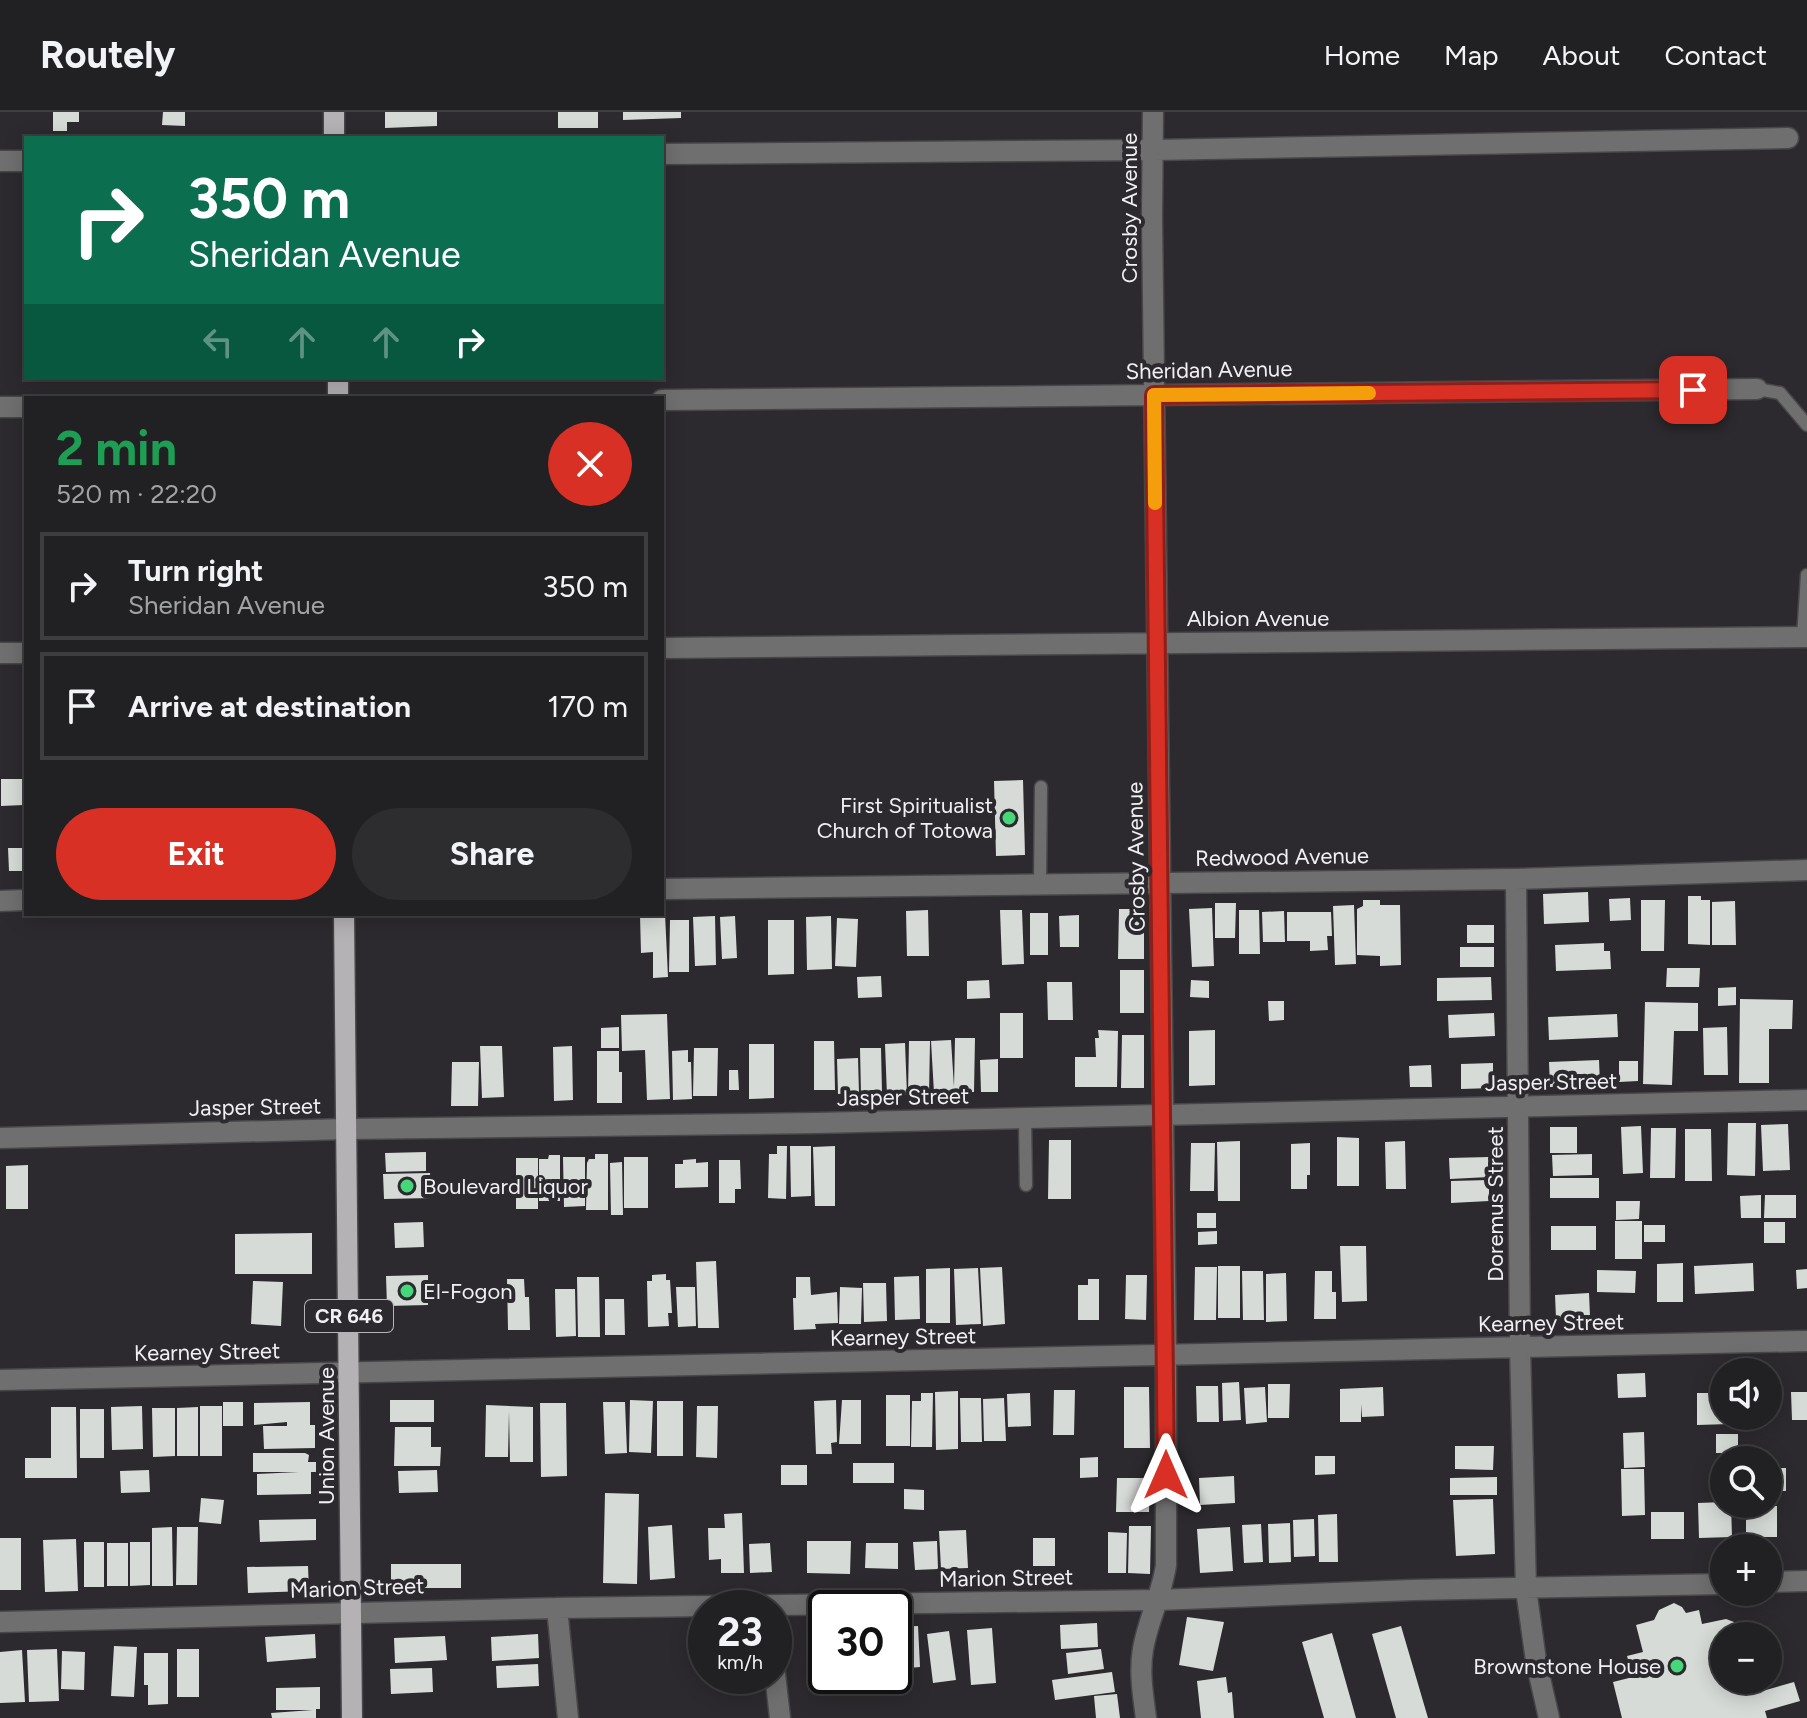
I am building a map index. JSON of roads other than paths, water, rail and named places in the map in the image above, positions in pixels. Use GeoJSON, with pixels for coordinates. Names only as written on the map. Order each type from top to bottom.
{"type":"FeatureCollection","features":[{"type":"Feature","properties":{"kind":"main road"},"geometry":{"type":"LineString","coordinates":[[334,112],[334,136]]}},
{"type":"Feature","properties":{"kind":"main road","name":"Union Avenue"},"geometry":{"type":"LineString","coordinates":[[344,916],[352,1718]]}},
{"type":"Feature","properties":{"kind":"street","name":"Crosby Avenue"},"geometry":{"type":"LineString","coordinates":[[1146,1718],[1141,1665],[1166,1565],[1153,112]]}},
{"type":"Feature","properties":{"kind":"street"},"geometry":{"type":"LineString","coordinates":[[664,154],[1154,150],[1788,138]]}},
{"type":"Feature","properties":{"kind":"street"},"geometry":{"type":"LineString","coordinates":[[0,161],[24,161]]}},
{"type":"Feature","properties":{"kind":"street","name":"Sheridan Avenue"},"geometry":{"type":"LineString","coordinates":[[664,400],[1757,389]]}},
{"type":"Feature","properties":{"kind":"street"},"geometry":{"type":"LineString","coordinates":[[0,407],[24,407]]}},
{"type":"Feature","properties":{"kind":"street","name":"Albion Avenue"},"geometry":{"type":"LineString","coordinates":[[664,648],[1805,637]]}},
{"type":"Feature","properties":{"kind":"street"},"geometry":{"type":"LineString","coordinates":[[0,653],[24,653]]}},
{"type":"Feature","properties":{"kind":"street","name":"Redwood Avenue"},"geometry":{"type":"LineString","coordinates":[[664,889],[1516,879],[1807,870]]}},
{"type":"Feature","properties":{"kind":"street","name":"Doremus Street"},"geometry":{"type":"LineString","coordinates":[[1516,879],[1520,1347],[1526,1589],[1536,1661],[1549,1718]]}},
{"type":"Feature","properties":{"kind":"street"},"geometry":{"type":"LineString","coordinates":[[0,901],[24,900]]}},
{"type":"Feature","properties":{"kind":"street","name":"Jasper Street"},"geometry":{"type":"LineString","coordinates":[[0,1138],[1807,1100]]}},
{"type":"Feature","properties":{"kind":"street","name":"Kearney Street"},"geometry":{"type":"LineString","coordinates":[[0,1380],[1807,1341]]}},
{"type":"Feature","properties":{"kind":"street"},"geometry":{"type":"LineString","coordinates":[[1782,1582],[1807,1581]]}},
{"type":"Feature","properties":{"kind":"street","name":"Marion Street"},"geometry":{"type":"LineString","coordinates":[[792,1606],[1158,1600],[1413,1590],[1710,1584]]}},
{"type":"Feature","properties":{"kind":"street","name":"Marion Street"},"geometry":{"type":"LineString","coordinates":[[0,1622],[688,1607]]}},
{"type":"Feature","properties":{"kind":"street"},"geometry":{"type":"LineString","coordinates":[[557,1608],[568,1718]]}},
{"type":"Feature","properties":{"kind":"street"},"geometry":{"type":"LineString","coordinates":[[777,1694],[780,1718]]}},
{"type":"Feature","properties":{"kind":"lane"},"geometry":{"type":"LineString","coordinates":[[1757,389],[1780,393],[1807,425]]}},
{"type":"Feature","properties":{"kind":"lane"},"geometry":{"type":"LineString","coordinates":[[1805,637],[1807,575]]}},
{"type":"Feature","properties":{"kind":"lane"},"geometry":{"type":"LineString","coordinates":[[1040,884],[1041,787]]}},
{"type":"Feature","properties":{"kind":"lane"},"geometry":{"type":"LineString","coordinates":[[1025,1118],[1026,1185]]}},
{"type":"Feature","properties":{"kind":"place","name":"First Spiritualist Church of Totowa"},"geometry":{"type":"Point","coordinates":[1009,818]}},
{"type":"Feature","properties":{"kind":"place","name":"Boulevard Liquor"},"geometry":{"type":"Point","coordinates":[407,1186]}},
{"type":"Feature","properties":{"kind":"place","name":"El-Fogon"},"geometry":{"type":"Point","coordinates":[407,1291]}},
{"type":"Feature","properties":{"kind":"place","name":"Brownstone House"},"geometry":{"type":"Point","coordinates":[1677,1666]}}]}
